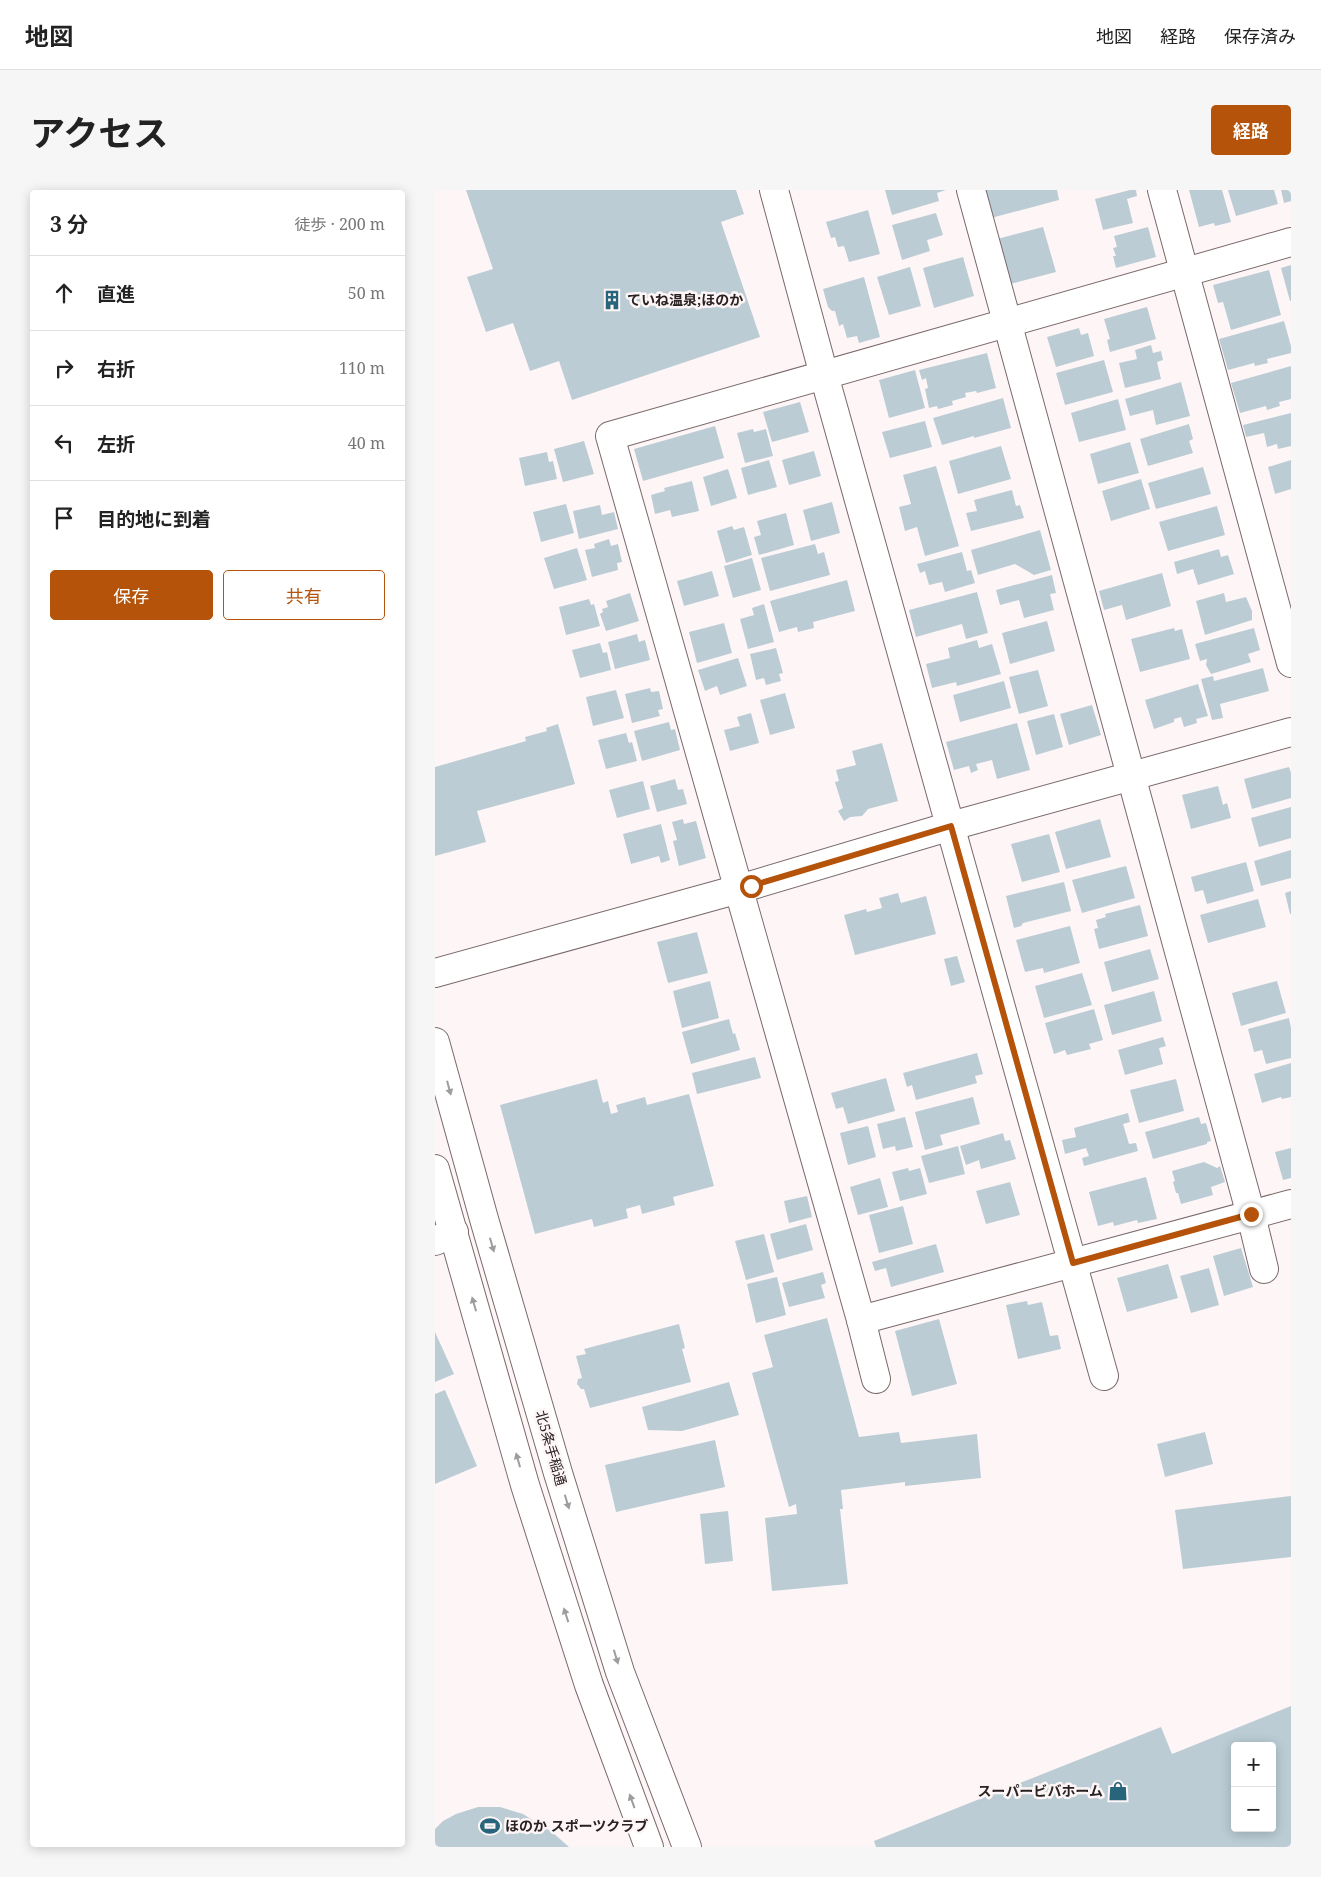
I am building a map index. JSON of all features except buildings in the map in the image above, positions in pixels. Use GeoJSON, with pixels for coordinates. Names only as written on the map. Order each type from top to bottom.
{"type":"FeatureCollection","features":[{"type":"Feature","properties":{"kind":"main road"},"geometry":{"type":"LineString","coordinates":[[774,190],[1104,1376]]}},
{"type":"Feature","properties":{"kind":"main road"},"geometry":{"type":"LineString","coordinates":[[971,190],[1251,1214],[1264,1269]]}},
{"type":"Feature","properties":{"kind":"main road"},"geometry":{"type":"LineString","coordinates":[[1162,190],[1291,663]]}},
{"type":"Feature","properties":{"kind":"main road"},"geometry":{"type":"LineString","coordinates":[[876,1379],[861,1320],[610,436],[1291,242]]}},
{"type":"Feature","properties":{"kind":"main road"},"geometry":{"type":"LineString","coordinates":[[435,973],[739,889],[951,826],[1291,732]]}},
{"type":"Feature","properties":{"kind":"main road","name":"北5条手稲通"},"geometry":{"type":"LineString","coordinates":[[435,1042],[484,1219],[564,1492],[620,1672],[687,1847]]}},
{"type":"Feature","properties":{"kind":"main road"},"geometry":{"type":"LineString","coordinates":[[435,1169],[445,1236],[589,1685],[649,1847]]}},
{"type":"Feature","properties":{"kind":"main road"},"geometry":{"type":"LineString","coordinates":[[861,1320],[1291,1204]]}},
{"type":"Feature","properties":{"kind":"place","name":"ていね温泉;ほのか"},"geometry":{"type":"Point","coordinates":[612,300]}},
{"type":"Feature","properties":{"kind":"place","name":"スーパービバホーム"},"geometry":{"type":"Point","coordinates":[1118,1791]}},
{"type":"Feature","properties":{"kind":"place","name":"ほのか スポーツクラブ"},"geometry":{"type":"Point","coordinates":[490,1826]}},
{"type":"Feature","properties":{"kind":"route"},"geometry":{"type":"LineString","coordinates":[[751,886],[951,826],[1073,1263],[1251,1214]]}}]}
